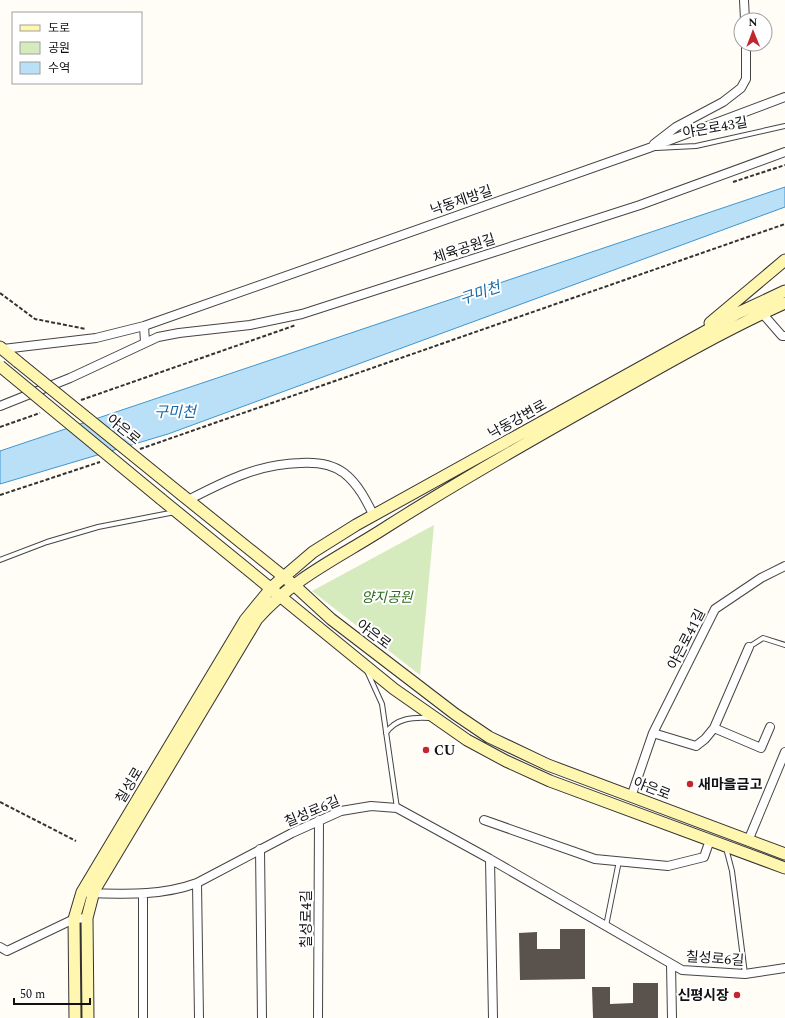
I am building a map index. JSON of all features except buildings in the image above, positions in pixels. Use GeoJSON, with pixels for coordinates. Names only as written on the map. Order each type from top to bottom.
{"type":"FeatureCollection","features":[{"type":"Feature","properties":{"kind":"street"},"geometry":{"type":"LineString","coordinates":[[744,0],[745,12]]}},
{"type":"Feature","properties":{"kind":"street"},"geometry":{"type":"LineString","coordinates":[[649,148],[676,127],[723,102],[741,88],[746,79],[746,52]]}},
{"type":"Feature","properties":{"kind":"street","name":"낙동제방길"},"geometry":{"type":"LineString","coordinates":[[2,348],[96,338],[144,326],[649,148],[785,97]]}},
{"type":"Feature","properties":{"kind":"street","name":"체육공원길"},"geometry":{"type":"LineString","coordinates":[[0,406],[70,378],[145,342],[179,333],[250,325],[302,314],[640,205],[785,152]]}},
{"type":"Feature","properties":{"kind":"street"},"geometry":{"type":"LineString","coordinates":[[685,342],[785,260]]}},
{"type":"Feature","properties":{"kind":"street","name":"낙동강변로"},"geometry":{"type":"LineString","coordinates":[[276,591],[313,552],[374,516],[685,342],[738,313],[785,291]]}},
{"type":"Feature","properties":{"kind":"street","name":"낙동강변로"},"geometry":{"type":"LineString","coordinates":[[276,591],[294,585],[316,569],[352,549],[444,490],[687,352],[762,313],[785,303]]}},
{"type":"Feature","properties":{"kind":"street"},"geometry":{"type":"LineString","coordinates":[[762,313],[782,336],[785,336]]}},
{"type":"Feature","properties":{"kind":"street"},"geometry":{"type":"LineString","coordinates":[[144,326],[145,342]]}},
{"type":"Feature","properties":{"kind":"street","name":"야은로"},"geometry":{"type":"LineString","coordinates":[[2,348],[294,585],[331,620],[455,714],[490,737],[548,765],[785,854]]}},
{"type":"Feature","properties":{"kind":"street","name":"야은로"},"geometry":{"type":"LineString","coordinates":[[0,366],[362,663],[435,719],[493,754],[550,781],[785,868]]}},
{"type":"Feature","properties":{"kind":"street"},"geometry":{"type":"LineString","coordinates":[[185,497],[257,468],[271,465],[312,462],[326,464],[343,472],[361,491],[374,516]]}},
{"type":"Feature","properties":{"kind":"street","name":"야은로41길"},"geometry":{"type":"LineString","coordinates":[[631,797],[653,733],[716,609],[761,578],[785,566]]}},
{"type":"Feature","properties":{"kind":"street","name":"칠성로"},"geometry":{"type":"LineString","coordinates":[[75,1018],[74,919],[82,892],[245,620],[276,591]]}},
{"type":"Feature","properties":{"kind":"street","name":"칠성로"},"geometry":{"type":"LineString","coordinates":[[88,1018],[87,918],[94,893],[257,619],[276,591]]}},
{"type":"Feature","properties":{"kind":"street"},"geometry":{"type":"LineString","coordinates":[[653,733],[696,746],[705,739],[714,728],[749,647]]}},
{"type":"Feature","properties":{"kind":"street"},"geometry":{"type":"LineString","coordinates":[[714,728],[761,748],[770,726]]}},
{"type":"Feature","properties":{"kind":"street"},"geometry":{"type":"LineString","coordinates":[[748,841],[785,752]]}},
{"type":"Feature","properties":{"kind":"street","name":"칠성로6길"},"geometry":{"type":"LineString","coordinates":[[82,892],[143,894],[163,893],[197,883],[260,849],[319,820],[354,808],[371,806],[397,808],[490,859],[682,970],[745,974],[785,968]]}},
{"type":"Feature","properties":{"kind":"street","name":"칠성로4길"},"geometry":{"type":"LineString","coordinates":[[318,1018],[319,820]]}},
{"type":"Feature","properties":{"kind":"street"},"geometry":{"type":"LineString","coordinates":[[484,820],[595,859],[668,866],[704,857],[710,840]]}},
{"type":"Feature","properties":{"kind":"street"},"geometry":{"type":"LineString","coordinates":[[260,849],[262,1018]]}},
{"type":"Feature","properties":{"kind":"street"},"geometry":{"type":"LineString","coordinates":[[490,859],[493,1018]]}},
{"type":"Feature","properties":{"kind":"street"},"geometry":{"type":"LineString","coordinates":[[197,883],[199,1018]]}},
{"type":"Feature","properties":{"kind":"street"},"geometry":{"type":"LineString","coordinates":[[143,894],[143,1018]]}},
{"type":"Feature","properties":{"kind":"street"},"geometry":{"type":"LineString","coordinates":[[0,947],[7,951],[74,919],[87,918]]}},
{"type":"Feature","properties":{"kind":"street"},"geometry":{"type":"LineString","coordinates":[[671,964],[672,1018]]}},
{"type":"Feature","properties":{"kind":"lane","name":"야은로43길"},"geometry":{"type":"LineString","coordinates":[[649,148],[696,146],[785,126]]}},
{"type":"Feature","properties":{"kind":"lane"},"geometry":{"type":"LineString","coordinates":[[0,560],[47,542],[98,527],[177,512]]}},
{"type":"Feature","properties":{"kind":"lane"},"geometry":{"type":"LineString","coordinates":[[749,647],[763,638],[785,645]]}},
{"type":"Feature","properties":{"kind":"lane"},"geometry":{"type":"LineString","coordinates":[[362,663],[382,704],[397,808]]}},
{"type":"Feature","properties":{"kind":"lane"},"geometry":{"type":"LineString","coordinates":[[386,733],[390,727],[398,722],[410,718],[435,719]]}},
{"type":"Feature","properties":{"kind":"lane"},"geometry":{"type":"LineString","coordinates":[[725,845],[732,871],[745,974]]}},
{"type":"Feature","properties":{"kind":"lane"},"geometry":{"type":"LineString","coordinates":[[606,927],[619,861]]}},
{"type":"Feature","properties":{"kind":"path"},"geometry":{"type":"LineString","coordinates":[[134,451],[785,224]]}},
{"type":"Feature","properties":{"kind":"path"},"geometry":{"type":"LineString","coordinates":[[0,293],[34,319],[87,330],[96,338]]}},
{"type":"Feature","properties":{"kind":"path"},"geometry":{"type":"LineString","coordinates":[[74,402],[298,325]]}},
{"type":"Feature","properties":{"kind":"path"},"geometry":{"type":"LineString","coordinates":[[0,427],[45,412]]}},
{"type":"Feature","properties":{"kind":"path"},"geometry":{"type":"LineString","coordinates":[[0,495],[104,461]]}},
{"type":"Feature","properties":{"kind":"path"},"geometry":{"type":"LineString","coordinates":[[0,802],[76,841]]}},
{"type":"Feature","properties":{"kind":"green space","name":"양지공원"},"geometry":{"type":"Polygon","coordinates":[[[434,525],[420,675],[312,591],[434,525]]]}},
{"type":"Feature","properties":{"kind":"water","name":"구미천"},"geometry":{"type":"Polygon","coordinates":[[[785,187],[785,207],[168,434],[0,484],[0,451],[785,187]]]}},
{"type":"Feature","properties":{"kind":"place","name":"CU"},"geometry":{"type":"Point","coordinates":[426,750]}},
{"type":"Feature","properties":{"kind":"place","name":"새마을금고"},"geometry":{"type":"Point","coordinates":[690,784]}},
{"type":"Feature","properties":{"kind":"place","name":"신평시장"},"geometry":{"type":"Point","coordinates":[737,995]}}]}
